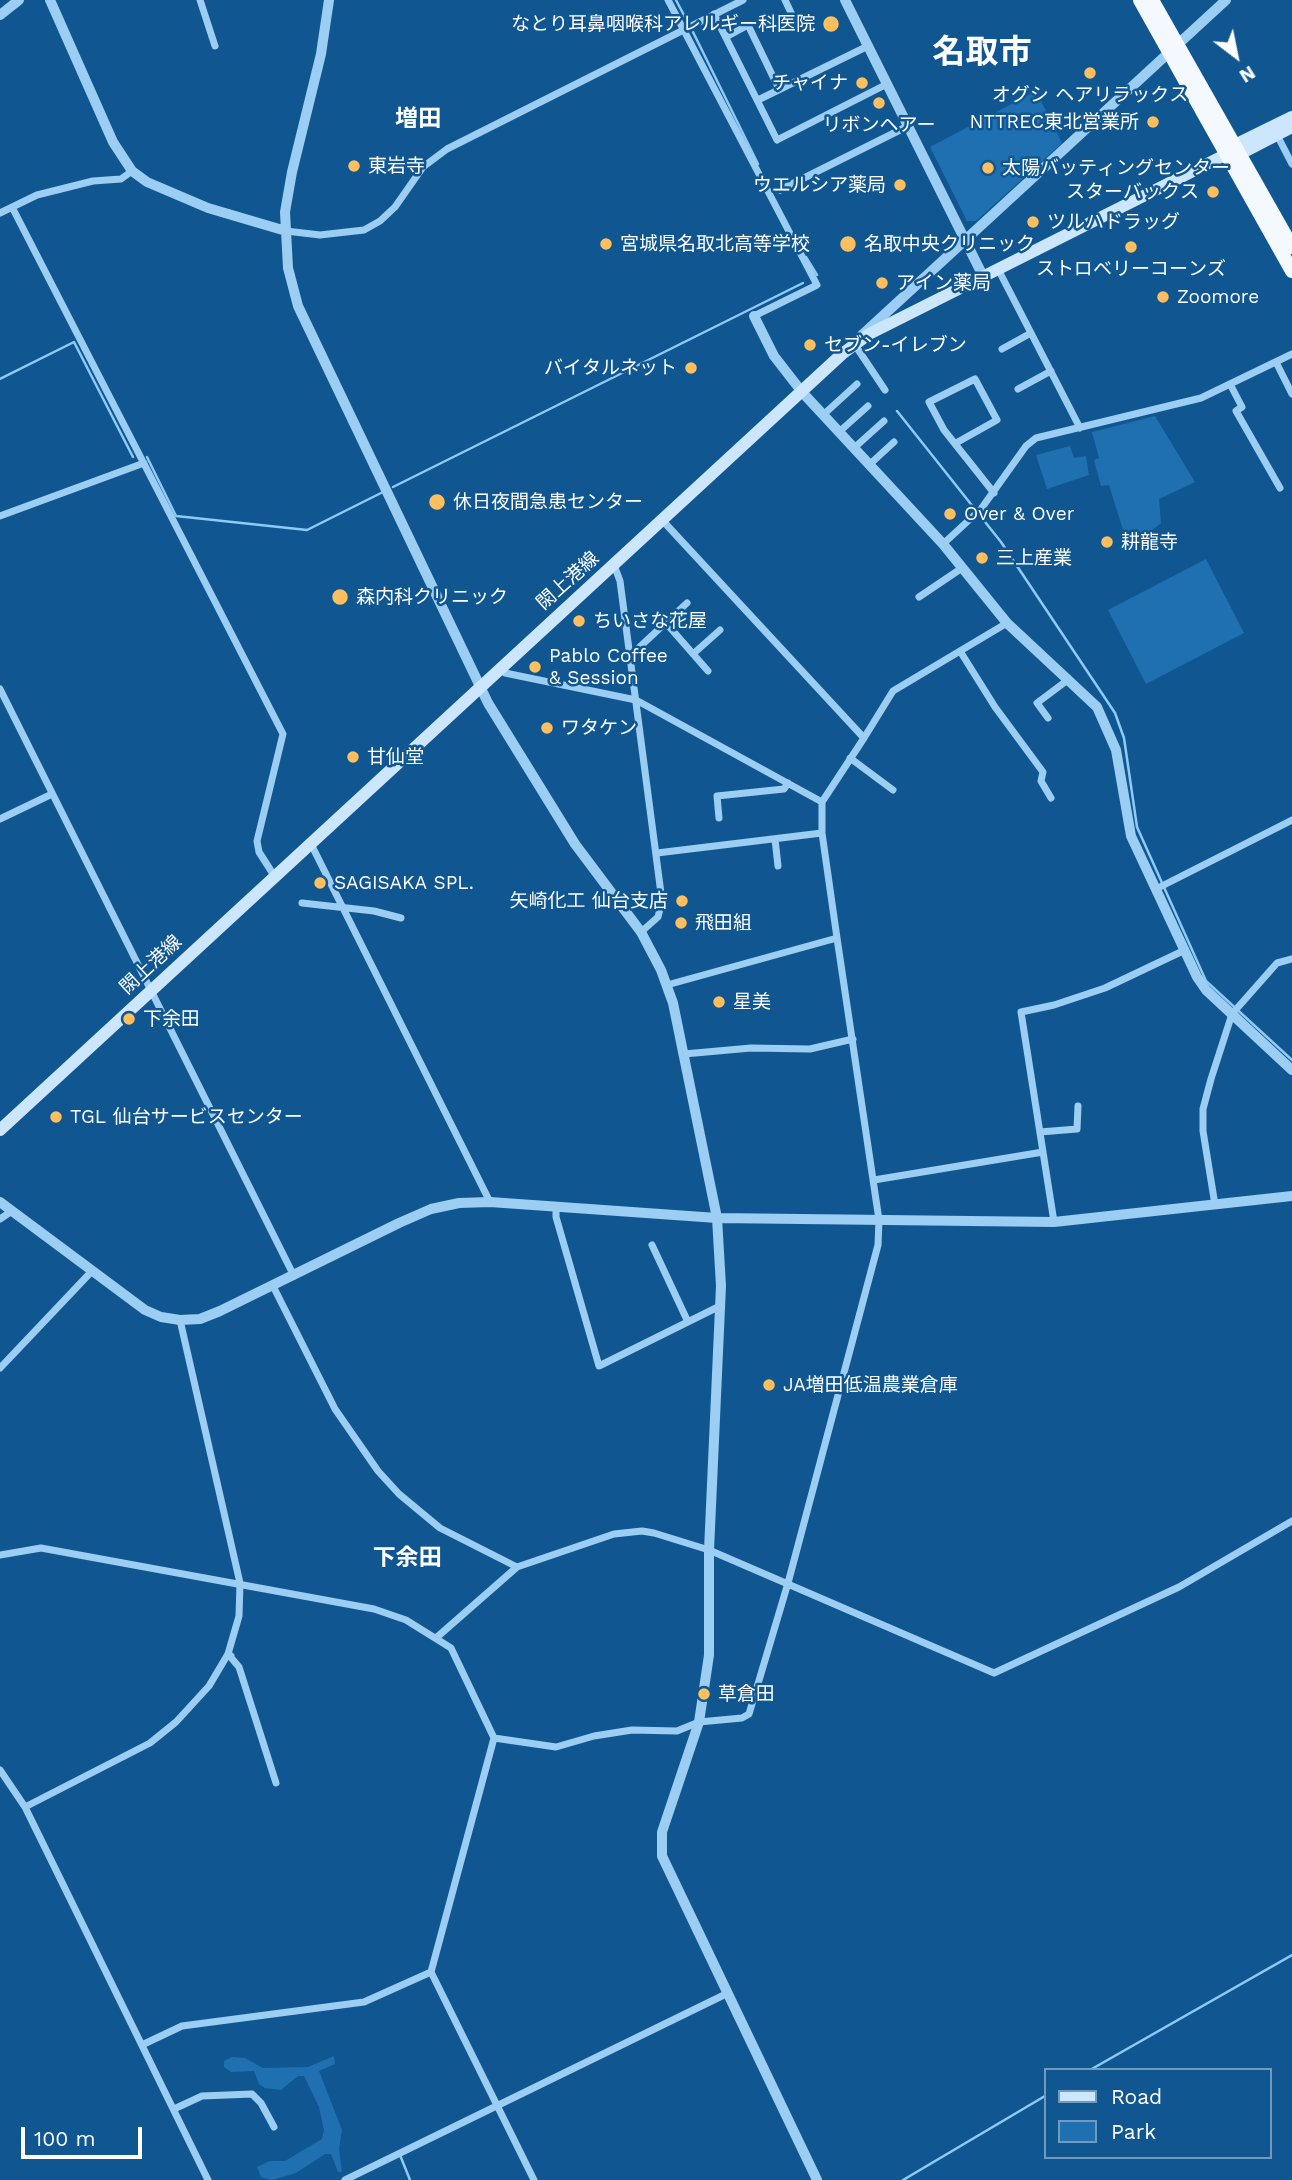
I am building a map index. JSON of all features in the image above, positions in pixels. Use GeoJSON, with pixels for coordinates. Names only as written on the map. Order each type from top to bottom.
{"type":"FeatureCollection","features":[{"type":"Feature","properties":{"kind":"highway"},"geometry":{"type":"LineString","coordinates":[[1140,0],[1173,49],[1292,247]]}},
{"type":"Feature","properties":{"kind":"highway"},"geometry":{"type":"LineString","coordinates":[[1152,0],[1173,49]]}},
{"type":"Feature","properties":{"kind":"highway"},"geometry":{"type":"LineString","coordinates":[[1234,151],[1292,271]]}},
{"type":"Feature","properties":{"kind":"main road","name":"閖上港線"},"geometry":{"type":"LineString","coordinates":[[0,1130],[842,354],[903,317],[1234,151],[1292,117]]}},
{"type":"Feature","properties":{"kind":"main road","name":"閖上港線"},"geometry":{"type":"LineString","coordinates":[[1234,151],[1292,127]]}},
{"type":"Feature","properties":{"kind":"street"},"geometry":{"type":"LineString","coordinates":[[0,15],[19,0]]}},
{"type":"Feature","properties":{"kind":"street"},"geometry":{"type":"LineString","coordinates":[[50,0],[113,142],[132,171],[147,182],[208,208],[286,231],[320,235],[363,230],[387,214],[423,167],[447,149],[743,0]]}},
{"type":"Feature","properties":{"kind":"street"},"geometry":{"type":"LineString","coordinates":[[200,0],[215,46]]}},
{"type":"Feature","properties":{"kind":"street"},"geometry":{"type":"LineString","coordinates":[[328,0],[321,54],[292,172],[286,231],[288,268],[304,320],[481,687],[575,844],[641,932],[667,985],[684,1054],[717,1218],[720,1306],[709,1550],[709,1654],[699,1722],[660,1845],[666,1866],[817,2180]]}},
{"type":"Feature","properties":{"kind":"street"},"geometry":{"type":"LineString","coordinates":[[668,0],[817,285],[754,316],[774,356],[802,392],[943,544],[1007,623],[1097,707],[1111,733],[1128,828],[1160,887],[1185,950],[1206,990],[1236,1011],[1292,1070]]}},
{"type":"Feature","properties":{"kind":"street"},"geometry":{"type":"LineString","coordinates":[[785,0],[794,19]]}},
{"type":"Feature","properties":{"kind":"street"},"geometry":{"type":"LineString","coordinates":[[845,0],[983,276]]}},
{"type":"Feature","properties":{"kind":"street"},"geometry":{"type":"LineString","coordinates":[[842,354],[1226,0]]}},
{"type":"Feature","properties":{"kind":"street"},"geometry":{"type":"LineString","coordinates":[[715,14],[777,140],[887,85]]}},
{"type":"Feature","properties":{"kind":"street"},"geometry":{"type":"LineString","coordinates":[[726,37],[748,25],[779,89]]}},
{"type":"Feature","properties":{"kind":"street"},"geometry":{"type":"LineString","coordinates":[[758,100],[868,46]]}},
{"type":"Feature","properties":{"kind":"street"},"geometry":{"type":"LineString","coordinates":[[780,190],[908,126]]}},
{"type":"Feature","properties":{"kind":"street"},"geometry":{"type":"LineString","coordinates":[[1277,135],[1292,164]]}},
{"type":"Feature","properties":{"kind":"street"},"geometry":{"type":"LineString","coordinates":[[0,213],[65,186],[121,179],[132,171]]}},
{"type":"Feature","properties":{"kind":"street"},"geometry":{"type":"LineString","coordinates":[[12,207],[283,734],[257,841],[259,852],[275,877]]}},
{"type":"Feature","properties":{"kind":"street"},"geometry":{"type":"LineString","coordinates":[[998,269],[1080,428]]}},
{"type":"Feature","properties":{"kind":"street"},"geometry":{"type":"LineString","coordinates":[[900,300],[903,317]]}},
{"type":"Feature","properties":{"kind":"street"},"geometry":{"type":"LineString","coordinates":[[1002,349],[1031,333]]}},
{"type":"Feature","properties":{"kind":"street"},"geometry":{"type":"LineString","coordinates":[[855,345],[885,390]]}},
{"type":"Feature","properties":{"kind":"street"},"geometry":{"type":"LineString","coordinates":[[943,544],[978,512],[1031,441],[1201,398],[1292,354]]}},
{"type":"Feature","properties":{"kind":"street"},"geometry":{"type":"LineString","coordinates":[[1276,362],[1292,394]]}},
{"type":"Feature","properties":{"kind":"street"},"geometry":{"type":"LineString","coordinates":[[1017,389],[1051,371]]}},
{"type":"Feature","properties":{"kind":"street"},"geometry":{"type":"LineString","coordinates":[[956,443],[997,420],[975,379],[929,402],[944,430],[994,493]]}},
{"type":"Feature","properties":{"kind":"street"},"geometry":{"type":"LineString","coordinates":[[823,415],[857,384]]}},
{"type":"Feature","properties":{"kind":"street"},"geometry":{"type":"LineString","coordinates":[[1230,384],[1242,407],[1236,411],[1280,488]]}},
{"type":"Feature","properties":{"kind":"street"},"geometry":{"type":"LineString","coordinates":[[839,432],[867,406]]}},
{"type":"Feature","properties":{"kind":"street"},"geometry":{"type":"LineString","coordinates":[[854,448],[884,421]]}},
{"type":"Feature","properties":{"kind":"street"},"geometry":{"type":"LineString","coordinates":[[869,465],[894,442]]}},
{"type":"Feature","properties":{"kind":"street"},"geometry":{"type":"LineString","coordinates":[[0,516],[144,463]]}},
{"type":"Feature","properties":{"kind":"street"},"geometry":{"type":"LineString","coordinates":[[663,521],[864,738]]}},
{"type":"Feature","properties":{"kind":"street"},"geometry":{"type":"LineString","coordinates":[[614,565],[619,571],[657,853],[661,912],[654,922],[641,932]]}},
{"type":"Feature","properties":{"kind":"street"},"geometry":{"type":"LineString","coordinates":[[919,597],[962,568]]}},
{"type":"Feature","properties":{"kind":"street"},"geometry":{"type":"LineString","coordinates":[[631,655],[687,603]]}},
{"type":"Feature","properties":{"kind":"street"},"geometry":{"type":"LineString","coordinates":[[666,623],[708,671]]}},
{"type":"Feature","properties":{"kind":"street"},"geometry":{"type":"LineString","coordinates":[[494,1738],[556,1747],[594,1736],[632,1730],[677,1731],[699,1722],[743,1718],[749,1714],[788,1583],[878,1245],[879,1220],[822,833],[822,802],[893,691],[1007,623]]}},
{"type":"Feature","properties":{"kind":"street"},"geometry":{"type":"LineString","coordinates":[[693,654],[720,630]]}},
{"type":"Feature","properties":{"kind":"street"},"geometry":{"type":"LineString","coordinates":[[960,651],[995,707],[1043,772],[1041,781],[1051,798]]}},
{"type":"Feature","properties":{"kind":"street"},"geometry":{"type":"LineString","coordinates":[[501,667],[505,673],[636,700],[822,802]]}},
{"type":"Feature","properties":{"kind":"street"},"geometry":{"type":"LineString","coordinates":[[1048,718],[1037,702],[1069,679]]}},
{"type":"Feature","properties":{"kind":"street"},"geometry":{"type":"LineString","coordinates":[[0,690],[294,1276]]}},
{"type":"Feature","properties":{"kind":"street"},"geometry":{"type":"LineString","coordinates":[[850,758],[893,790]]}},
{"type":"Feature","properties":{"kind":"street"},"geometry":{"type":"LineString","coordinates":[[719,818],[717,796],[784,789],[788,783]]}},
{"type":"Feature","properties":{"kind":"street"},"geometry":{"type":"LineString","coordinates":[[0,819],[52,794]]}},
{"type":"Feature","properties":{"kind":"street"},"geometry":{"type":"LineString","coordinates":[[1160,887],[1292,820]]}},
{"type":"Feature","properties":{"kind":"street"},"geometry":{"type":"LineString","coordinates":[[657,853],[822,833]]}},
{"type":"Feature","properties":{"kind":"street"},"geometry":{"type":"LineString","coordinates":[[775,839],[778,866]]}},
{"type":"Feature","properties":{"kind":"street"},"geometry":{"type":"LineString","coordinates":[[311,844],[490,1202]]}},
{"type":"Feature","properties":{"kind":"street"},"geometry":{"type":"LineString","coordinates":[[302,903],[374,911],[401,918]]}},
{"type":"Feature","properties":{"kind":"street"},"geometry":{"type":"LineString","coordinates":[[667,985],[837,938]]}},
{"type":"Feature","properties":{"kind":"street"},"geometry":{"type":"LineString","coordinates":[[1054,1222],[1021,1012],[1054,1005],[1105,988],[1185,950]]}},
{"type":"Feature","properties":{"kind":"street"},"geometry":{"type":"LineString","coordinates":[[1215,1205],[1204,1140],[1203,1109],[1236,1011],[1277,963],[1292,959]]}},
{"type":"Feature","properties":{"kind":"street"},"geometry":{"type":"LineString","coordinates":[[684,1054],[751,1048],[810,1049],[853,1039]]}},
{"type":"Feature","properties":{"kind":"street"},"geometry":{"type":"LineString","coordinates":[[1040,1132],[1076,1129],[1078,1106]]}},
{"type":"Feature","properties":{"kind":"street"},"geometry":{"type":"LineString","coordinates":[[874,1181],[1043,1152]]}},
{"type":"Feature","properties":{"kind":"street"},"geometry":{"type":"LineString","coordinates":[[0,1202],[145,1310],[161,1317],[180,1320],[210,1315],[431,1209],[490,1202],[717,1218],[1054,1222],[1292,1196]]}},
{"type":"Feature","properties":{"kind":"street"},"geometry":{"type":"LineString","coordinates":[[556,1207],[556,1217],[599,1366],[720,1306]]}},
{"type":"Feature","properties":{"kind":"street"},"geometry":{"type":"LineString","coordinates":[[0,1219],[12,1211]]}},
{"type":"Feature","properties":{"kind":"street"},"geometry":{"type":"LineString","coordinates":[[652,1245],[688,1322]]}},
{"type":"Feature","properties":{"kind":"street"},"geometry":{"type":"LineString","coordinates":[[0,1368],[92,1271]]}},
{"type":"Feature","properties":{"kind":"street"},"geometry":{"type":"LineString","coordinates":[[273,1286],[335,1409],[378,1471],[399,1494],[440,1528],[517,1567]]}},
{"type":"Feature","properties":{"kind":"street"},"geometry":{"type":"LineString","coordinates":[[25,1807],[150,1743],[176,1722],[209,1686],[230,1655],[239,1616],[240,1583],[180,1320]]}},
{"type":"Feature","properties":{"kind":"street"},"geometry":{"type":"LineString","coordinates":[[436,1638],[517,1567],[626,1531],[654,1533],[709,1550],[986,1671],[1001,1672],[1201,1576],[1292,1521]]}},
{"type":"Feature","properties":{"kind":"street"},"geometry":{"type":"LineString","coordinates":[[0,1555],[41,1548],[374,1609],[406,1620],[436,1638],[457,1655],[494,1738],[431,1972],[534,2180]]}},
{"type":"Feature","properties":{"kind":"street"},"geometry":{"type":"LineString","coordinates":[[230,1655],[239,1667],[276,1783]]}},
{"type":"Feature","properties":{"kind":"street"},"geometry":{"type":"LineString","coordinates":[[0,1770],[25,1807],[144,2044],[208,2180]]}},
{"type":"Feature","properties":{"kind":"street"},"geometry":{"type":"LineString","coordinates":[[144,2044],[182,2026],[364,2003],[431,1972]]}},
{"type":"Feature","properties":{"kind":"street"},"geometry":{"type":"LineString","coordinates":[[345,2180],[726,1994]]}},
{"type":"Feature","properties":{"kind":"street"},"geometry":{"type":"LineString","coordinates":[[174,2109],[202,2096],[252,2094],[261,2103],[274,2127]]}},
{"type":"Feature","properties":{"kind":"green space","name":"太陽バッティングセンター"},"geometry":{"type":"Polygon","coordinates":[[[1036,91],[1062,143],[976,221],[967,221],[930,147],[1036,91]]]}},
{"type":"Feature","properties":{"kind":"green space"},"geometry":{"type":"Polygon","coordinates":[[[1155,416],[1195,482],[1159,499],[1161,523],[1129,549],[1109,485],[1101,486],[1094,460],[1099,458],[1092,432],[1155,416]]]}},
{"type":"Feature","properties":{"kind":"green space"},"geometry":{"type":"Polygon","coordinates":[[[1070,446],[1074,458],[1086,456],[1089,475],[1047,489],[1036,455],[1070,446]]]}},
{"type":"Feature","properties":{"kind":"green space"},"geometry":{"type":"Polygon","coordinates":[[[1206,559],[1244,633],[1146,684],[1108,610],[1206,559]]]}},
{"type":"Feature","properties":{"kind":"green space"},"geometry":{"type":"Polygon","coordinates":[[[334,2056],[335,2064],[319,2071],[342,2130],[339,2149],[342,2172],[338,2172],[331,2154],[325,2154],[296,2173],[272,2180],[261,2177],[257,2167],[270,2161],[285,2161],[322,2139],[324,2130],[319,2107],[304,2076],[298,2076],[281,2090],[265,2088],[259,2084],[254,2071],[231,2072],[224,2067],[224,2061],[232,2057],[245,2058],[263,2068],[308,2067],[334,2056]]]}},
{"type":"Feature","properties":{"kind":"waterway"},"geometry":{"type":"LineString","coordinates":[[676,0],[686,19]]}},
{"type":"Feature","properties":{"kind":"waterway"},"geometry":{"type":"LineString","coordinates":[[693,32],[758,164]]}},
{"type":"Feature","properties":{"kind":"waterway"},"geometry":{"type":"LineString","coordinates":[[806,257],[817,275]]}},
{"type":"Feature","properties":{"kind":"waterway"},"geometry":{"type":"LineString","coordinates":[[393,487],[803,283]]}},
{"type":"Feature","properties":{"kind":"waterway"},"geometry":{"type":"LineString","coordinates":[[0,379],[74,342],[133,457]]}},
{"type":"Feature","properties":{"kind":"waterway"},"geometry":{"type":"LineString","coordinates":[[897,411],[1001,542],[1115,713],[1124,738],[1137,827],[1206,981],[1292,1060]]}},
{"type":"Feature","properties":{"kind":"waterway"},"geometry":{"type":"LineString","coordinates":[[147,457],[176,516],[307,530],[381,493]]}},
{"type":"Feature","properties":{"kind":"waterway"},"geometry":{"type":"LineString","coordinates":[[1094,2068],[1292,1955]]}},
{"type":"Feature","properties":{"kind":"waterway"},"geometry":{"type":"LineString","coordinates":[[903,2180],[1044,2097]]}},
{"type":"Feature","properties":{"kind":"waterway"},"geometry":{"type":"LineString","coordinates":[[400,2155],[410,2180]]}},
{"type":"Feature","properties":{"kind":"place","name":"なとり耳鼻咽喉科アレルギー科医院"},"geometry":{"type":"Point","coordinates":[831,24]}},
{"type":"Feature","properties":{"kind":"place","name":"オグシ ヘアリラックス"},"geometry":{"type":"Point","coordinates":[1090,73]}},
{"type":"Feature","properties":{"kind":"place","name":"チャイナ"},"geometry":{"type":"Point","coordinates":[862,83]}},
{"type":"Feature","properties":{"kind":"place","name":"リボンヘアー"},"geometry":{"type":"Point","coordinates":[879,103]}},
{"type":"Feature","properties":{"kind":"place","name":"NTTREC東北営業所"},"geometry":{"type":"Point","coordinates":[1153,122]}},
{"type":"Feature","properties":{"kind":"place","name":"東岩寺"},"geometry":{"type":"Point","coordinates":[354,166]}},
{"type":"Feature","properties":{"kind":"place","name":"太陽バッティングセンター"},"geometry":{"type":"Point","coordinates":[988,168]}},
{"type":"Feature","properties":{"kind":"place","name":"ウエルシア薬局"},"geometry":{"type":"Point","coordinates":[900,185]}},
{"type":"Feature","properties":{"kind":"place","name":"スターバックス"},"geometry":{"type":"Point","coordinates":[1213,192]}},
{"type":"Feature","properties":{"kind":"place","name":"ツルハドラッグ"},"geometry":{"type":"Point","coordinates":[1033,222]}},
{"type":"Feature","properties":{"kind":"place","name":"宮城県名取北高等学校"},"geometry":{"type":"Point","coordinates":[606,244]}},
{"type":"Feature","properties":{"kind":"place","name":"名取中央クリニック"},"geometry":{"type":"Point","coordinates":[848,244]}},
{"type":"Feature","properties":{"kind":"place","name":"ストロベリーコーンズ"},"geometry":{"type":"Point","coordinates":[1131,247]}},
{"type":"Feature","properties":{"kind":"place","name":"アイン薬局"},"geometry":{"type":"Point","coordinates":[882,283]}},
{"type":"Feature","properties":{"kind":"place","name":"Zoomore"},"geometry":{"type":"Point","coordinates":[1163,297]}},
{"type":"Feature","properties":{"kind":"place","name":"セブン-イレブン"},"geometry":{"type":"Point","coordinates":[810,345]}},
{"type":"Feature","properties":{"kind":"place","name":"バイタルネット"},"geometry":{"type":"Point","coordinates":[691,368]}},
{"type":"Feature","properties":{"kind":"place","name":"休日夜間急患センター"},"geometry":{"type":"Point","coordinates":[437,502]}},
{"type":"Feature","properties":{"kind":"place","name":"Over & Over"},"geometry":{"type":"Point","coordinates":[950,514]}},
{"type":"Feature","properties":{"kind":"place","name":"耕龍寺"},"geometry":{"type":"Point","coordinates":[1107,542]}},
{"type":"Feature","properties":{"kind":"place","name":"三上産業"},"geometry":{"type":"Point","coordinates":[982,558]}},
{"type":"Feature","properties":{"kind":"place","name":"森内科クリニック"},"geometry":{"type":"Point","coordinates":[340,597]}},
{"type":"Feature","properties":{"kind":"place","name":"ちいさな花屋"},"geometry":{"type":"Point","coordinates":[579,621]}},
{"type":"Feature","properties":{"kind":"place","name":"Pablo Coffee & Session"},"geometry":{"type":"Point","coordinates":[535,667]}},
{"type":"Feature","properties":{"kind":"place","name":"ワタケン"},"geometry":{"type":"Point","coordinates":[547,728]}},
{"type":"Feature","properties":{"kind":"place","name":"甘仙堂"},"geometry":{"type":"Point","coordinates":[353,757]}},
{"type":"Feature","properties":{"kind":"place","name":"SAGISAKA SPL."},"geometry":{"type":"Point","coordinates":[320,883]}},
{"type":"Feature","properties":{"kind":"place","name":"矢崎化工 仙台支店"},"geometry":{"type":"Point","coordinates":[682,901]}},
{"type":"Feature","properties":{"kind":"place","name":"飛田組"},"geometry":{"type":"Point","coordinates":[681,923]}},
{"type":"Feature","properties":{"kind":"place","name":"星美"},"geometry":{"type":"Point","coordinates":[719,1002]}},
{"type":"Feature","properties":{"kind":"place","name":"下余田"},"geometry":{"type":"Point","coordinates":[129,1019]}},
{"type":"Feature","properties":{"kind":"place","name":"TGL 仙台サービスセンター"},"geometry":{"type":"Point","coordinates":[56,1117]}},
{"type":"Feature","properties":{"kind":"place","name":"JA増田低温農業倉庫"},"geometry":{"type":"Point","coordinates":[769,1385]}},
{"type":"Feature","properties":{"kind":"place","name":"草倉田"},"geometry":{"type":"Point","coordinates":[704,1694]}},
{"type":"Feature","properties":{"kind":"district","name":"名取市"},"geometry":{"type":"Point","coordinates":[982,53]}},
{"type":"Feature","properties":{"kind":"district","name":"増田"},"geometry":{"type":"Point","coordinates":[418,119]}},
{"type":"Feature","properties":{"kind":"district","name":"下余田"},"geometry":{"type":"Point","coordinates":[407,1558]}}]}
